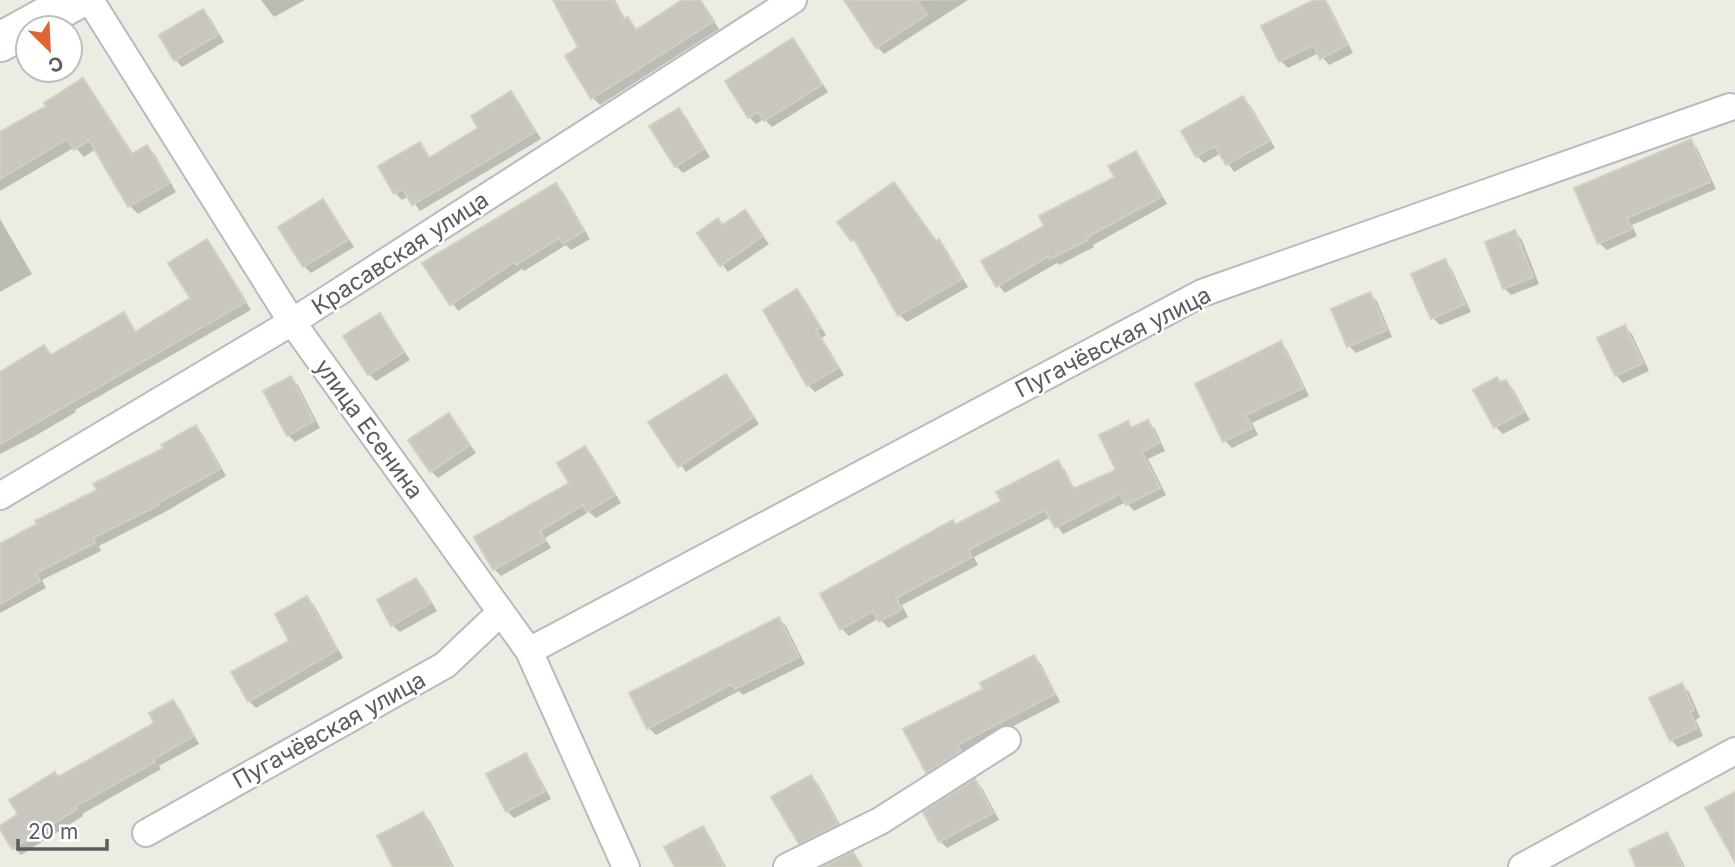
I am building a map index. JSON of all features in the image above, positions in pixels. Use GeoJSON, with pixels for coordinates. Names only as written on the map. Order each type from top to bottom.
{"type":"FeatureCollection","features":[{"type":"Feature","properties":{"kind":"main road"},"geometry":{"type":"LineString","coordinates":[[0,42],[76,0]]}},
{"type":"Feature","properties":{"kind":"street","name":"улица Есенина"},"geometry":{"type":"LineString","coordinates":[[90,0],[292,322],[529,651],[626,867]]}},
{"type":"Feature","properties":{"kind":"street","name":"Красавская улица"},"geometry":{"type":"LineString","coordinates":[[0,496],[292,322],[793,0]]}},
{"type":"Feature","properties":{"kind":"street","name":"Пугачёвская улица"},"geometry":{"type":"LineString","coordinates":[[529,651],[1202,293],[1730,107]]}},
{"type":"Feature","properties":{"kind":"street","name":"Пугачёвская улица"},"geometry":{"type":"LineString","coordinates":[[146,833],[445,665],[501,611]]}},
{"type":"Feature","properties":{"kind":"street"},"geometry":{"type":"LineString","coordinates":[[787,867],[880,821],[1007,740]]}},
{"type":"Feature","properties":{"kind":"street"},"geometry":{"type":"LineString","coordinates":[[1522,867],[1735,751]]}},
{"type":"Feature","properties":{"kind":"building"},"geometry":{"type":"Polygon","coordinates":[[[553,0],[614,0],[624,19],[628,17],[636,30],[682,0],[700,0],[714,21],[591,99],[565,56],[578,47],[553,0]]]}},
{"type":"Feature","properties":{"kind":"building"},"geometry":{"type":"Polygon","coordinates":[[[844,0],[917,0],[927,15],[876,48],[844,0]]]}},
{"type":"Feature","properties":{"kind":"building"},"geometry":{"type":"Polygon","coordinates":[[[1314,0],[1325,0],[1347,45],[1320,59],[1314,45],[1279,62],[1261,26],[1314,0]]]}},
{"type":"Feature","properties":{"kind":"building"},"geometry":{"type":"Polygon","coordinates":[[[203,9],[218,35],[174,61],[159,35],[203,9]]]}},
{"type":"Feature","properties":{"kind":"building"},"geometry":{"type":"Polygon","coordinates":[[[793,38],[822,85],[764,121],[758,112],[748,118],[725,81],[793,38]]]}},
{"type":"Feature","properties":{"kind":"building"},"geometry":{"type":"Polygon","coordinates":[[[84,80],[132,154],[147,145],[170,183],[128,207],[89,140],[74,150],[67,139],[0,179],[0,132],[46,106],[44,103],[74,84],[84,84],[84,80]]]}},
{"type":"Feature","properties":{"kind":"building"},"geometry":{"type":"Polygon","coordinates":[[[511,91],[535,132],[412,205],[403,189],[394,194],[378,166],[420,142],[429,158],[478,128],[471,116],[511,91]]]}},
{"type":"Feature","properties":{"kind":"building"},"geometry":{"type":"Polygon","coordinates":[[[1243,96],[1269,141],[1226,165],[1215,146],[1196,157],[1181,131],[1243,96]]]}},
{"type":"Feature","properties":{"kind":"building"},"geometry":{"type":"Polygon","coordinates":[[[679,108],[704,149],[675,167],[649,126],[679,108]]]}},
{"type":"Feature","properties":{"kind":"building"},"geometry":{"type":"Polygon","coordinates":[[[1691,139],[1710,182],[1627,218],[1632,229],[1598,244],[1574,188],[1691,139]]]}},
{"type":"Feature","properties":{"kind":"building"},"geometry":{"type":"Polygon","coordinates":[[[1136,151],[1161,197],[1087,237],[1088,240],[1050,259],[1049,256],[996,287],[981,261],[1044,226],[1039,216],[1115,177],[1108,166],[1136,151]]]}},
{"type":"Feature","properties":{"kind":"building"},"geometry":{"type":"Polygon","coordinates":[[[894,182],[936,241],[939,239],[962,279],[898,316],[854,239],[851,241],[837,222],[894,182]]]}},
{"type":"Feature","properties":{"kind":"building"},"geometry":{"type":"Polygon","coordinates":[[[556,183],[584,231],[563,244],[559,238],[516,265],[514,262],[450,305],[422,263],[556,183]]]}},
{"type":"Feature","properties":{"kind":"building"},"geometry":{"type":"Polygon","coordinates":[[[323,199],[348,240],[303,267],[278,227],[323,199]]]}},
{"type":"Feature","properties":{"kind":"building"},"geometry":{"type":"Polygon","coordinates":[[[745,210],[763,236],[720,266],[697,233],[718,218],[722,225],[745,210]]]}},
{"type":"Feature","properties":{"kind":"building"},"geometry":{"type":"Polygon","coordinates":[[[1515,230],[1533,277],[1503,289],[1485,242],[1515,230]]]}},
{"type":"Feature","properties":{"kind":"building"},"geometry":{"type":"Polygon","coordinates":[[[207,239],[246,302],[0,444],[0,372],[44,345],[51,355],[124,312],[135,332],[190,298],[168,263],[207,239]]]}},
{"type":"Feature","properties":{"kind":"building"},"geometry":{"type":"Polygon","coordinates":[[[1445,259],[1465,304],[1431,319],[1411,274],[1445,259]]]}},
{"type":"Feature","properties":{"kind":"building"},"geometry":{"type":"Polygon","coordinates":[[[797,289],[821,328],[816,330],[838,368],[807,386],[763,310],[797,289]]]}},
{"type":"Feature","properties":{"kind":"building"},"geometry":{"type":"Polygon","coordinates":[[[1370,292],[1387,330],[1347,347],[1331,309],[1370,292]]]}},
{"type":"Feature","properties":{"kind":"building"},"geometry":{"type":"Polygon","coordinates":[[[380,313],[404,352],[368,375],[343,336],[380,313]]]}},
{"type":"Feature","properties":{"kind":"building"},"geometry":{"type":"Polygon","coordinates":[[[1625,325],[1643,363],[1615,376],[1597,338],[1625,325]]]}},
{"type":"Feature","properties":{"kind":"building"},"geometry":{"type":"Polygon","coordinates":[[[1281,341],[1303,388],[1246,415],[1252,428],[1223,442],[1195,384],[1281,341]]]}},
{"type":"Feature","properties":{"kind":"building"},"geometry":{"type":"Polygon","coordinates":[[[726,374],[753,417],[678,467],[648,422],[726,374]]]}},
{"type":"Feature","properties":{"kind":"building"},"geometry":{"type":"Polygon","coordinates":[[[291,376],[314,421],[287,436],[263,391],[291,376]]]}},
{"type":"Feature","properties":{"kind":"building"},"geometry":{"type":"Polygon","coordinates":[[[1497,377],[1500,382],[1506,380],[1524,412],[1494,428],[1473,390],[1497,377]]]}},
{"type":"Feature","properties":{"kind":"building"},"geometry":{"type":"Polygon","coordinates":[[[449,413],[470,445],[430,472],[408,440],[449,413]]]}},
{"type":"Feature","properties":{"kind":"building"},"geometry":{"type":"Polygon","coordinates":[[[1148,420],[1159,443],[1142,452],[1160,488],[1126,505],[1120,494],[1055,528],[1045,510],[968,550],[972,557],[896,598],[902,609],[879,622],[873,611],[840,630],[820,594],[953,520],[955,525],[1001,501],[996,492],[1058,460],[1073,489],[1116,470],[1099,435],[1128,421],[1131,428],[1148,420]]]}},
{"type":"Feature","properties":{"kind":"building"},"geometry":{"type":"Polygon","coordinates":[[[196,425],[220,469],[158,503],[159,505],[93,538],[95,543],[36,573],[40,581],[0,604],[0,544],[37,524],[35,521],[97,490],[93,484],[164,448],[161,445],[196,425]]]}},
{"type":"Feature","properties":{"kind":"building"},"geometry":{"type":"Polygon","coordinates":[[[585,446],[615,495],[587,512],[583,505],[540,531],[545,541],[493,570],[474,537],[569,483],[557,463],[585,446]]]}},
{"type":"Feature","properties":{"kind":"building"},"geometry":{"type":"Polygon","coordinates":[[[416,578],[431,603],[391,626],[377,600],[416,578]]]}},
{"type":"Feature","properties":{"kind":"building"},"geometry":{"type":"Polygon","coordinates":[[[307,596],[337,650],[248,702],[231,672],[289,641],[275,614],[307,596]]]}},
{"type":"Feature","properties":{"kind":"building"},"geometry":{"type":"Polygon","coordinates":[[[779,617],[799,657],[735,689],[732,684],[647,729],[629,693],[779,617]]]}},
{"type":"Feature","properties":{"kind":"building"},"geometry":{"type":"Polygon","coordinates":[[[1034,655],[1055,694],[957,745],[961,751],[926,773],[903,729],[983,689],[980,683],[1034,655]]]}},
{"type":"Feature","properties":{"kind":"building"},"geometry":{"type":"Polygon","coordinates":[[[1682,683],[1694,710],[1690,712],[1697,728],[1670,741],[1649,698],[1682,683]]]}},
{"type":"Feature","properties":{"kind":"building"},"geometry":{"type":"Polygon","coordinates":[[[173,700],[194,736],[154,759],[155,762],[76,806],[77,809],[12,849],[0,829],[0,826],[18,814],[9,800],[55,772],[58,777],[154,723],[149,713],[173,700]]]}},
{"type":"Feature","properties":{"kind":"building"},"geometry":{"type":"Polygon","coordinates":[[[526,753],[545,791],[506,812],[486,774],[526,753]]]}},
{"type":"Feature","properties":{"kind":"building"},"geometry":{"type":"Polygon","coordinates":[[[811,775],[838,824],[799,844],[771,797],[811,775]]]}},
{"type":"Feature","properties":{"kind":"building"},"geometry":{"type":"Polygon","coordinates":[[[975,779],[993,813],[939,842],[923,812],[975,779]]]}},
{"type":"Feature","properties":{"kind":"building"},"geometry":{"type":"Polygon","coordinates":[[[1735,792],[1735,862],[1705,808],[1735,792]]]}},
{"type":"Feature","properties":{"kind":"building"},"geometry":{"type":"Polygon","coordinates":[[[423,812],[452,867],[393,867],[377,836],[423,812]]]}},
{"type":"Feature","properties":{"kind":"building"},"geometry":{"type":"Polygon","coordinates":[[[703,826],[724,867],[675,867],[664,847],[703,826]]]}},
{"type":"Feature","properties":{"kind":"building"},"geometry":{"type":"Polygon","coordinates":[[[1667,832],[1683,867],[1636,867],[1629,850],[1667,832]]]}},
{"type":"Feature","properties":{"kind":"building"},"geometry":{"type":"Polygon","coordinates":[[[853,852],[862,867],[823,867],[853,852]]]}}]}
